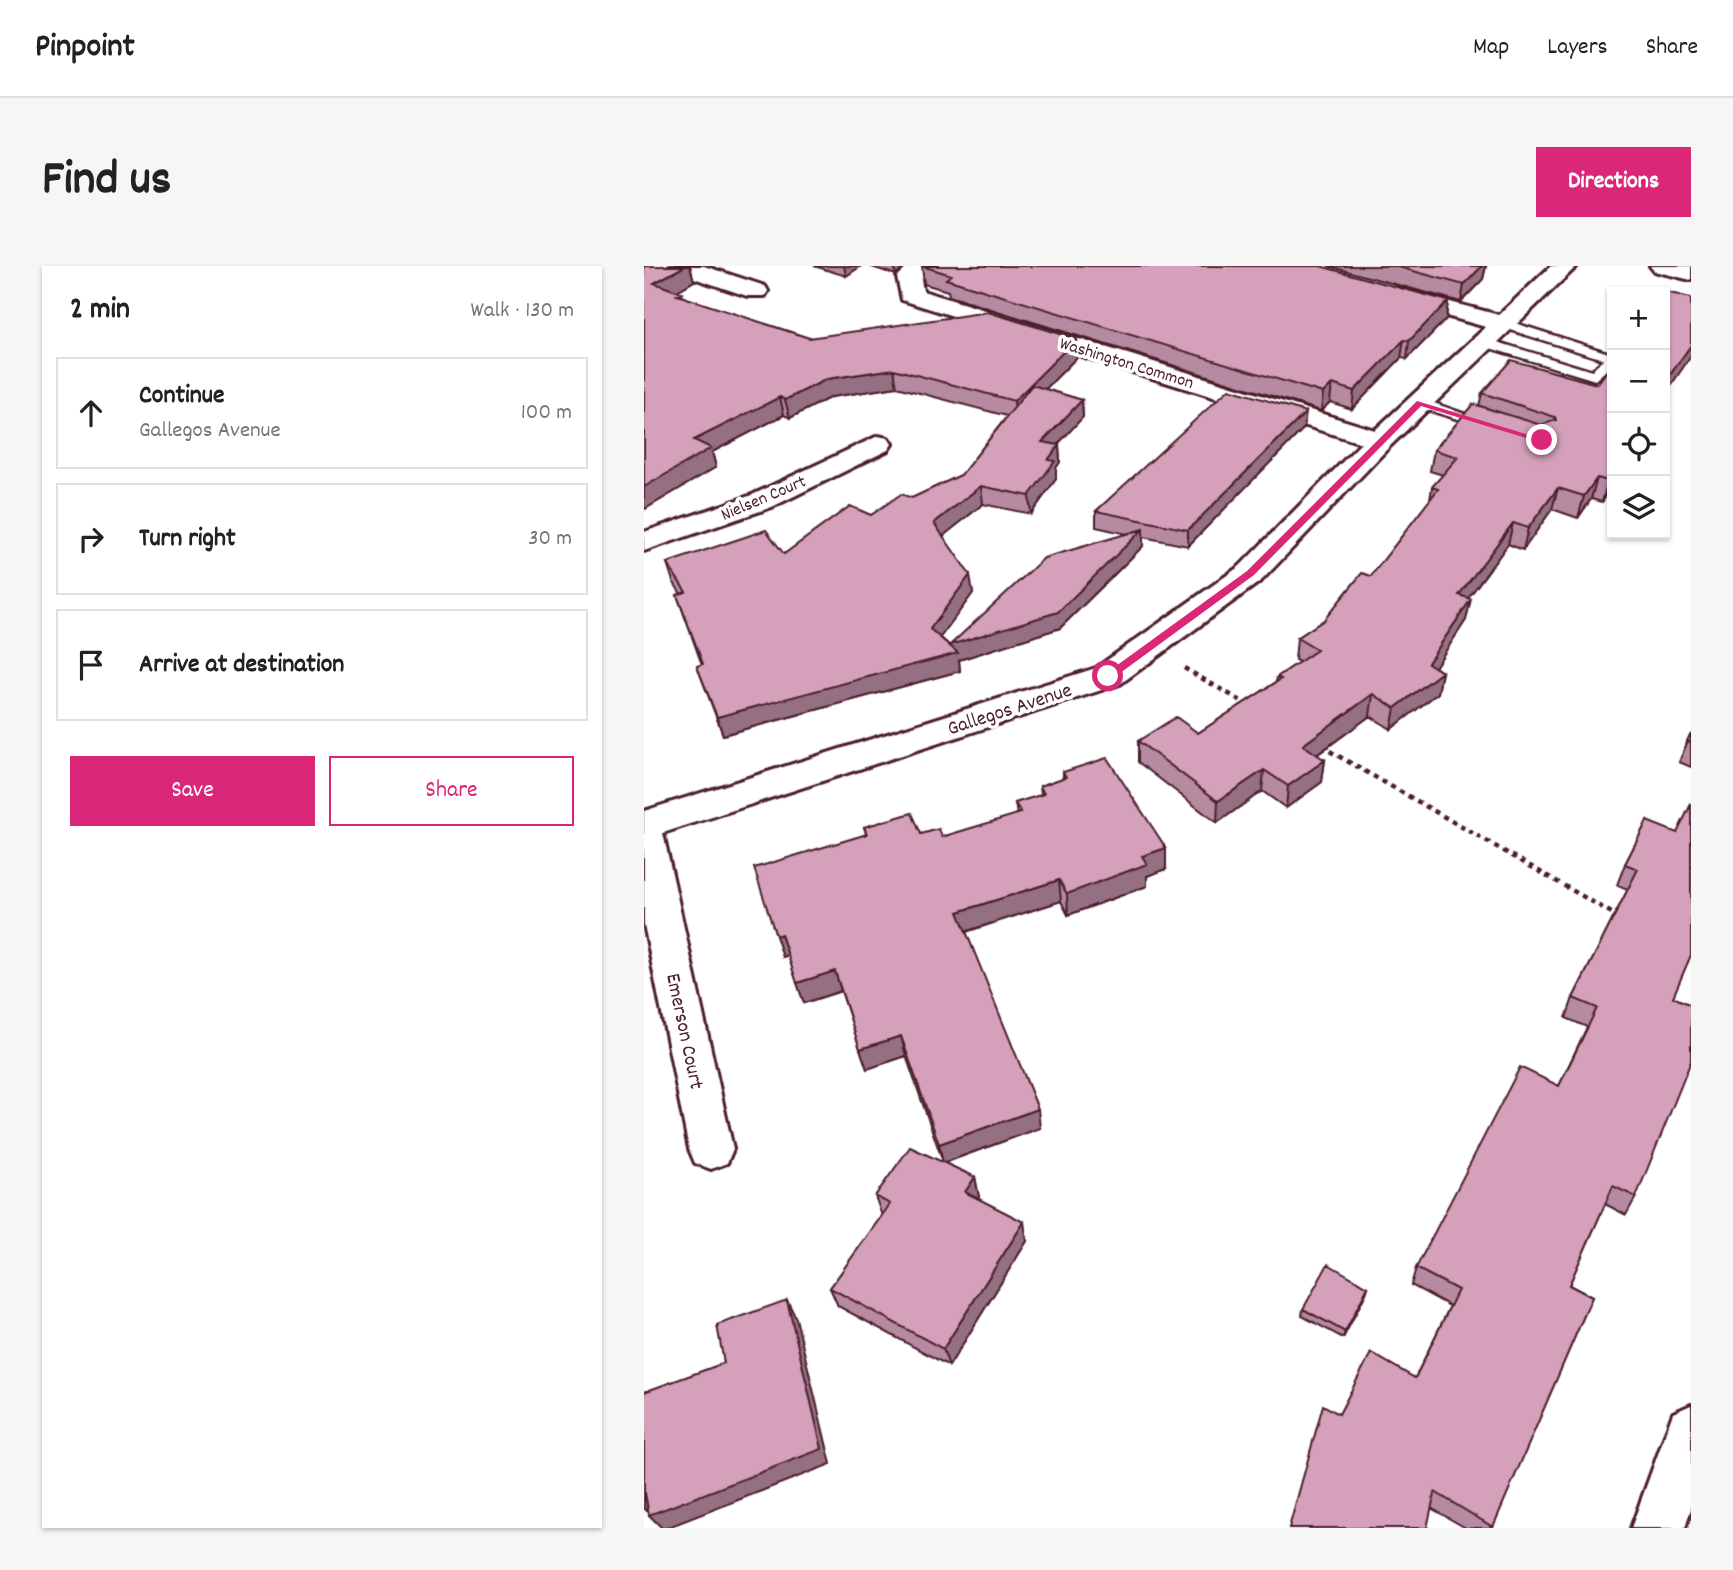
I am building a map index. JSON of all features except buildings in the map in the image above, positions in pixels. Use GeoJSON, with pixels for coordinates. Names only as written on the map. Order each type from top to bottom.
{"type":"FeatureCollection","features":[{"type":"Feature","properties":{"kind":"street"},"geometry":{"type":"LineString","coordinates":[[681,266],[756,291]]}},
{"type":"Feature","properties":{"kind":"street","name":"Washington Common"},"geometry":{"type":"LineString","coordinates":[[925,266],[909,277],[911,295],[1380,440]]}},
{"type":"Feature","properties":{"kind":"street","name":"Gallegos Avenue"},"geometry":{"type":"LineString","coordinates":[[644,825],[1108,676],[1251,573],[1380,440],[1564,266]]}},
{"type":"Feature","properties":{"kind":"street"},"geometry":{"type":"LineString","coordinates":[[1662,266],[1691,273]]}},
{"type":"Feature","properties":{"kind":"street"},"geometry":{"type":"LineString","coordinates":[[1371,288],[1494,333]]}},
{"type":"Feature","properties":{"kind":"street","name":"Nielsen Court"},"geometry":{"type":"LineString","coordinates":[[644,542],[762,501],[878,444]]}},
{"type":"Feature","properties":{"kind":"street","name":"Emerson Court"},"geometry":{"type":"LineString","coordinates":[[644,831],[711,1149]]}},
{"type":"Feature","properties":{"kind":"street"},"geometry":{"type":"LineString","coordinates":[[1658,1528],[1691,1431]]}},
{"type":"Feature","properties":{"kind":"lane"},"geometry":{"type":"LineString","coordinates":[[1494,333],[1612,358],[1595,376],[1494,333]]}},
{"type":"Feature","properties":{"kind":"lane"},"geometry":{"type":"LineString","coordinates":[[1419,403],[1505,429]]}},
{"type":"Feature","properties":{"kind":"path"},"geometry":{"type":"LineString","coordinates":[[1148,648],[1257,710]]}},
{"type":"Feature","properties":{"kind":"path"},"geometry":{"type":"LineString","coordinates":[[1317,744],[1619,917]]}},
{"type":"Feature","properties":{"kind":"route"},"geometry":{"type":"LineString","coordinates":[[1108,676],[1251,573],[1419,403],[1542,440]]}}]}
